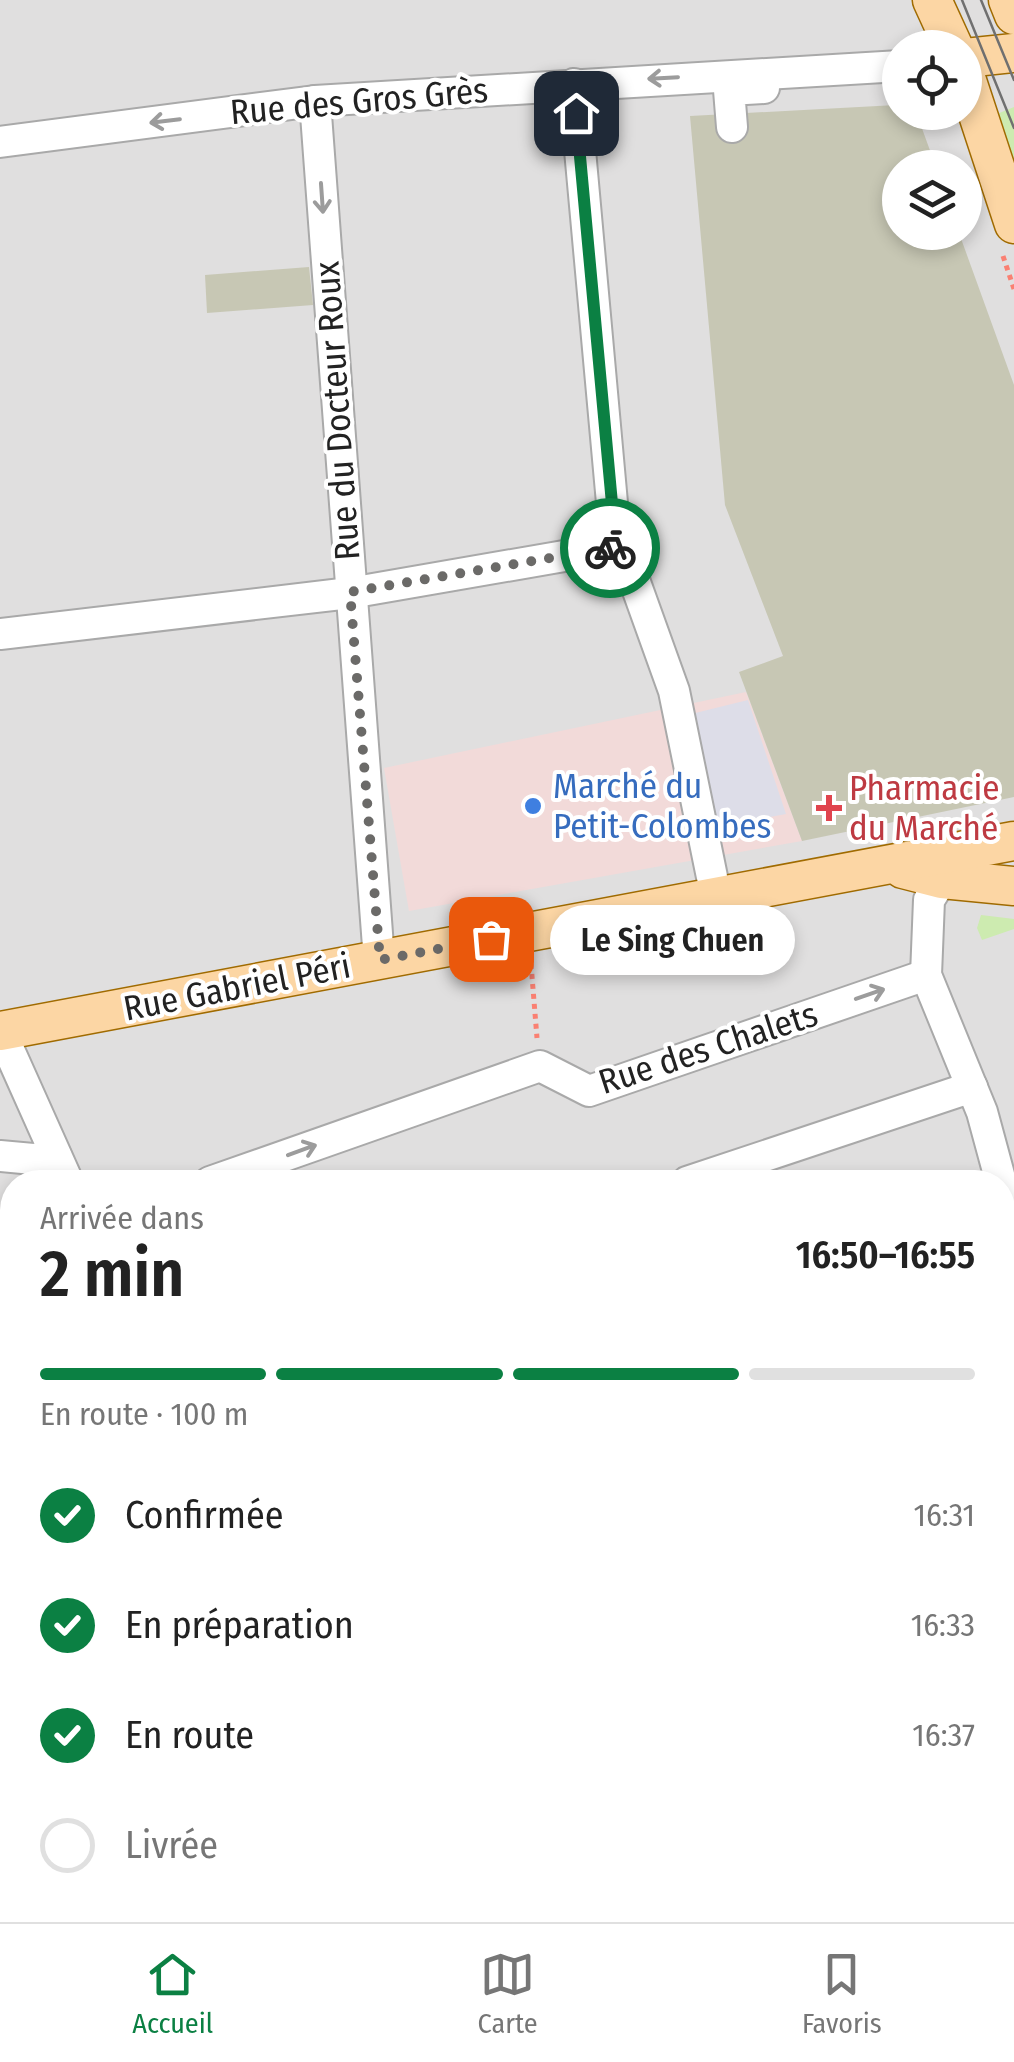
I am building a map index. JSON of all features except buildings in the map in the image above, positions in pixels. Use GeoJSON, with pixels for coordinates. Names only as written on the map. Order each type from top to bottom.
{"type":"FeatureCollection","features":[{"type":"Feature","properties":{"kind":"main road"},"geometry":{"type":"LineString","coordinates":[[932,0],[946,30]]}},
{"type":"Feature","properties":{"kind":"main road"},"geometry":{"type":"LineString","coordinates":[[1008,0],[1014,15]]}},
{"type":"Feature","properties":{"kind":"main road"},"geometry":{"type":"LineString","coordinates":[[982,56],[1014,52]]}},
{"type":"Feature","properties":{"kind":"main road"},"geometry":{"type":"LineString","coordinates":[[982,127],[1014,224]]}},
{"type":"Feature","properties":{"kind":"main road","name":"Rue Gabriel Péri"},"geometry":{"type":"LineString","coordinates":[[939,867],[1014,841]]}},
{"type":"Feature","properties":{"kind":"main road","name":"Rue Gabriel Péri"},"geometry":{"type":"LineString","coordinates":[[0,1030],[886,865],[939,867],[1014,886]]}},
{"type":"Feature","properties":{"kind":"street","name":"Rue des Gros Grès"},"geometry":{"type":"LineString","coordinates":[[0,142],[315,101],[882,67]]}},
{"type":"Feature","properties":{"kind":"street"},"geometry":{"type":"LineString","coordinates":[[718,75],[726,127],[729,90],[882,84]]}},
{"type":"Feature","properties":{"kind":"street"},"geometry":{"type":"LineString","coordinates":[[574,84],[622,554],[674,691],[712,877]]}},
{"type":"Feature","properties":{"kind":"street","name":"Rue du Docteur Roux"},"geometry":{"type":"LineString","coordinates":[[315,101],[380,960]]}},
{"type":"Feature","properties":{"kind":"street"},"geometry":{"type":"LineString","coordinates":[[0,634],[622,554]]}},
{"type":"Feature","properties":{"kind":"street"},"geometry":{"type":"LineString","coordinates":[[939,867],[929,900],[926,975],[972,1086],[997,1170]]}},
{"type":"Feature","properties":{"kind":"street","name":"Rue des Chalets"},"geometry":{"type":"LineString","coordinates":[[540,1066],[589,1092],[926,975]]}},
{"type":"Feature","properties":{"kind":"street"},"geometry":{"type":"LineString","coordinates":[[0,1030],[62,1169]]}},
{"type":"Feature","properties":{"kind":"street"},"geometry":{"type":"LineString","coordinates":[[244,1170],[540,1066]]}},
{"type":"Feature","properties":{"kind":"street"},"geometry":{"type":"LineString","coordinates":[[723,1170],[972,1086]]}},
{"type":"Feature","properties":{"kind":"street"},"geometry":{"type":"LineString","coordinates":[[0,1156],[62,1169]]}},
{"type":"Feature","properties":{"kind":"path"},"geometry":{"type":"LineString","coordinates":[[530,953],[540,1066]]}},
{"type":"Feature","properties":{"kind":"shaded area"},"geometry":{"type":"Polygon","coordinates":[[[0,0],[1014,0],[1014,1170],[0,1170],[0,0]]]}},
{"type":"Feature","properties":{"kind":"shaded area"},"geometry":{"type":"Polygon","coordinates":[[[882,106],[882,130],[923,130],[930,150],[882,150],[882,250],[965,250],[1014,385],[1014,797],[802,841],[739,672],[783,656],[725,505],[690,116],[882,106]]]}},
{"type":"Feature","properties":{"kind":"shaded area"},"geometry":{"type":"Polygon","coordinates":[[[309,267],[313,305],[207,313],[205,275],[309,267]]]}},
{"type":"Feature","properties":{"kind":"shaded area"},"geometry":{"type":"Polygon","coordinates":[[[746,692],[802,841],[409,911],[384,768],[746,692]]]}},
{"type":"Feature","properties":{"kind":"shaded area"},"geometry":{"type":"Polygon","coordinates":[[[748,700],[786,814],[688,832],[679,717],[748,700]]]}},
{"type":"Feature","properties":{"kind":"green space"},"geometry":{"type":"Polygon","coordinates":[[[1014,107],[1014,181],[992,116],[1014,107]]]}},
{"type":"Feature","properties":{"kind":"green space"},"geometry":{"type":"Polygon","coordinates":[[[981,915],[1014,919],[1014,929],[982,940],[977,928],[981,915]]]}},
{"type":"Feature","properties":{"kind":"tram line"},"geometry":{"type":"LineString","coordinates":[[962,0],[1014,128]]}},
{"type":"Feature","properties":{"kind":"tram line"},"geometry":{"type":"LineString","coordinates":[[981,0],[1014,80]]}},
{"type":"Feature","properties":{"kind":"way so far"},"geometry":{"type":"LineString","coordinates":[[491,939],[380,960],[350,592],[610,548]]}},
{"type":"Feature","properties":{"kind":"place","name":"Marché du Petit-Colombes"},"geometry":{"type":"Point","coordinates":[533,806]}},
{"type":"Feature","properties":{"kind":"place","name":"Pharmacie du Marché"},"geometry":{"type":"Point","coordinates":[829,808]}},
{"type":"Feature","properties":{"kind":"place","name":"Le Sing Chuen"},"geometry":{"type":"Point","coordinates":[491,939]}},
{"type":"Feature","properties":{"kind":"route"},"geometry":{"type":"LineString","coordinates":[[576,113],[616,547],[610,548]]}}]}
